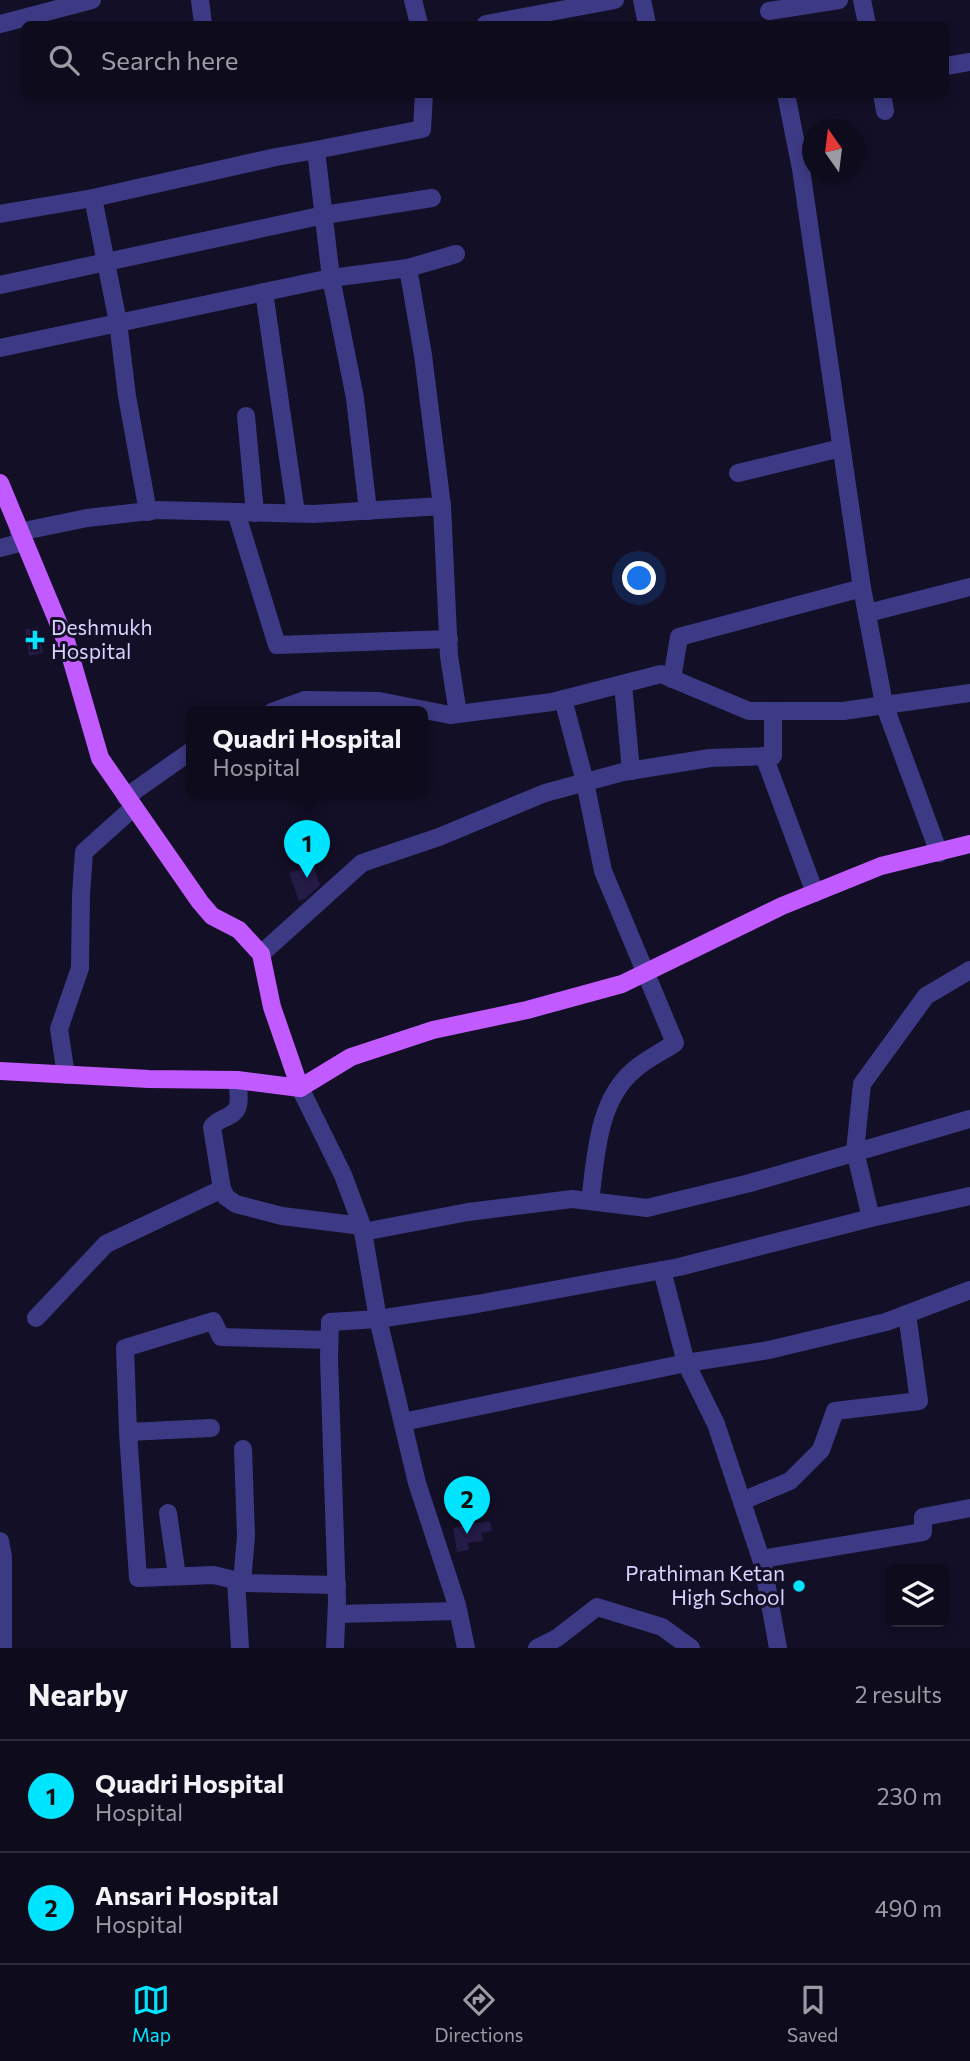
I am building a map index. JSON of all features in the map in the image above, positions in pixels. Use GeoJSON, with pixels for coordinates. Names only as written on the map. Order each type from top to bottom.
{"type":"FeatureCollection","features":[{"type":"Feature","properties":{"kind":"main road"},"geometry":{"type":"LineString","coordinates":[[0,483],[67,644],[100,758],[200,902],[212,916],[239,930],[261,954],[272,1007],[300,1088]]}},
{"type":"Feature","properties":{"kind":"main road"},"geometry":{"type":"LineString","coordinates":[[0,1071],[237,1080],[300,1088],[351,1057],[433,1030],[527,1010],[622,984],[782,906],[881,866],[970,844]]}},
{"type":"Feature","properties":{"kind":"street"},"geometry":{"type":"LineString","coordinates":[[0,24],[92,0]]}},
{"type":"Feature","properties":{"kind":"street"},"geometry":{"type":"LineString","coordinates":[[200,0],[203,21]]}},
{"type":"Feature","properties":{"kind":"street"},"geometry":{"type":"LineString","coordinates":[[413,0],[418,21]]}},
{"type":"Feature","properties":{"kind":"street"},"geometry":{"type":"LineString","coordinates":[[502,21],[615,0]]}},
{"type":"Feature","properties":{"kind":"street"},"geometry":{"type":"LineString","coordinates":[[642,0],[646,21]]}},
{"type":"Feature","properties":{"kind":"street"},"geometry":{"type":"LineString","coordinates":[[769,12],[839,0]]}},
{"type":"Feature","properties":{"kind":"street"},"geometry":{"type":"LineString","coordinates":[[862,0],[866,21]]}},
{"type":"Feature","properties":{"kind":"street"},"geometry":{"type":"LineString","coordinates":[[949,66],[970,62]]}},
{"type":"Feature","properties":{"kind":"street"},"geometry":{"type":"LineString","coordinates":[[0,214],[93,198],[276,157],[422,129],[424,98]]}},
{"type":"Feature","properties":{"kind":"street"},"geometry":{"type":"LineString","coordinates":[[787,98],[801,170],[862,588],[884,704],[939,853]]}},
{"type":"Feature","properties":{"kind":"street"},"geometry":{"type":"LineString","coordinates":[[316,150],[331,278],[355,398],[368,511]]}},
{"type":"Feature","properties":{"kind":"street"},"geometry":{"type":"LineString","coordinates":[[93,198],[118,322],[127,396],[148,512]]}},
{"type":"Feature","properties":{"kind":"street"},"geometry":{"type":"LineString","coordinates":[[0,285],[324,215],[432,198]]}},
{"type":"Feature","properties":{"kind":"street"},"geometry":{"type":"LineString","coordinates":[[0,348],[331,278],[408,268],[456,254]]}},
{"type":"Feature","properties":{"kind":"street"},"geometry":{"type":"LineString","coordinates":[[408,268],[423,355],[442,506],[450,663],[458,714]]}},
{"type":"Feature","properties":{"kind":"street"},"geometry":{"type":"LineString","coordinates":[[264,292],[296,513]]}},
{"type":"Feature","properties":{"kind":"street"},"geometry":{"type":"LineString","coordinates":[[246,415],[255,513]]}},
{"type":"Feature","properties":{"kind":"street"},"geometry":{"type":"LineString","coordinates":[[738,473],[841,448]]}},
{"type":"Feature","properties":{"kind":"street"},"geometry":{"type":"LineString","coordinates":[[0,548],[21,537],[88,518],[148,512],[296,513],[442,506]]}},
{"type":"Feature","properties":{"kind":"street"},"geometry":{"type":"LineString","coordinates":[[236,512],[277,645],[449,639]]}},
{"type":"Feature","properties":{"kind":"street"},"geometry":{"type":"LineString","coordinates":[[868,613],[970,587]]}},
{"type":"Feature","properties":{"kind":"street"},"geometry":{"type":"LineString","coordinates":[[672,679],[679,637],[862,588]]}},
{"type":"Feature","properties":{"kind":"street"},"geometry":{"type":"LineString","coordinates":[[428,711],[450,715],[563,699],[661,674],[749,711],[843,711],[970,693]]}},
{"type":"Feature","properties":{"kind":"street"},"geometry":{"type":"LineString","coordinates":[[624,684],[631,771]]}},
{"type":"Feature","properties":{"kind":"street"},"geometry":{"type":"LineString","coordinates":[[563,699],[585,782],[603,871],[675,1043],[634,1070],[612,1094],[598,1140],[590,1201]]}},
{"type":"Feature","properties":{"kind":"street"},"geometry":{"type":"LineString","coordinates":[[288,706],[305,700],[379,701],[404,706]]}},
{"type":"Feature","properties":{"kind":"street"},"geometry":{"type":"LineString","coordinates":[[261,954],[362,863],[439,836],[545,793],[585,782],[631,771],[710,758],[773,756],[773,711]]}},
{"type":"Feature","properties":{"kind":"street"},"geometry":{"type":"LineString","coordinates":[[66,1074],[59,1029],[80,968],[84,852],[130,802],[186,755]]}},
{"type":"Feature","properties":{"kind":"street"},"geometry":{"type":"LineString","coordinates":[[764,756],[815,893]]}},
{"type":"Feature","properties":{"kind":"street"},"geometry":{"type":"LineString","coordinates":[[871,1218],[855,1151],[862,1084],[926,996],[970,970]]}},
{"type":"Feature","properties":{"kind":"street"},"geometry":{"type":"LineString","coordinates":[[237,1080],[236,1110],[214,1122],[212,1127],[222,1189],[226,1197],[236,1204],[282,1216],[362,1229],[572,1199],[647,1208],[750,1183],[970,1119]]}},
{"type":"Feature","properties":{"kind":"street"},"geometry":{"type":"LineString","coordinates":[[300,1088],[344,1175],[362,1229],[378,1319],[417,1483],[458,1611],[466,1648]]}},
{"type":"Feature","properties":{"kind":"street"},"geometry":{"type":"LineString","coordinates":[[36,1318],[106,1244],[222,1189]]}},
{"type":"Feature","properties":{"kind":"street"},"geometry":{"type":"LineString","coordinates":[[335,1648],[337,1585],[330,1322],[378,1319],[477,1304],[662,1270],[970,1196]]}},
{"type":"Feature","properties":{"kind":"street"},"geometry":{"type":"LineString","coordinates":[[662,1270],[686,1363],[716,1424],[761,1559],[778,1648]]}},
{"type":"Feature","properties":{"kind":"street"},"geometry":{"type":"LineString","coordinates":[[403,1422],[686,1363],[769,1350],[886,1322],[970,1290]]}},
{"type":"Feature","properties":{"kind":"street"},"geometry":{"type":"LineString","coordinates":[[742,1501],[790,1481],[821,1450],[835,1411],[919,1401],[907,1314]]}},
{"type":"Feature","properties":{"kind":"street"},"geometry":{"type":"LineString","coordinates":[[329,1340],[221,1337],[213,1321],[125,1348],[138,1578],[214,1575],[239,1581],[337,1585]]}},
{"type":"Feature","properties":{"kind":"street"},"geometry":{"type":"LineString","coordinates":[[128,1433],[211,1428]]}},
{"type":"Feature","properties":{"kind":"street"},"geometry":{"type":"LineString","coordinates":[[240,1648],[239,1581],[246,1536],[243,1449]]}},
{"type":"Feature","properties":{"kind":"street"},"geometry":{"type":"LineString","coordinates":[[761,1559],[923,1532],[923,1517],[970,1508]]}},
{"type":"Feature","properties":{"kind":"street"},"geometry":{"type":"LineString","coordinates":[[168,1513],[177,1576]]}},
{"type":"Feature","properties":{"kind":"street"},"geometry":{"type":"LineString","coordinates":[[0,1541],[3,1557],[3,1648]]}},
{"type":"Feature","properties":{"kind":"street"},"geometry":{"type":"LineString","coordinates":[[537,1648],[558,1638],[597,1607],[662,1627],[691,1648]]}},
{"type":"Feature","properties":{"kind":"street"},"geometry":{"type":"LineString","coordinates":[[337,1614],[458,1611]]}},
{"type":"Feature","properties":{"kind":"building"},"geometry":{"type":"Polygon","coordinates":[[[39,627],[43,653],[29,656],[25,629],[39,627]]]}},
{"type":"Feature","properties":{"kind":"building"},"geometry":{"type":"Polygon","coordinates":[[[309,854],[320,885],[299,901],[289,873],[301,869],[297,858],[309,854]]]}},
{"type":"Feature","properties":{"kind":"building"},"geometry":{"type":"Polygon","coordinates":[[[490,1521],[492,1531],[481,1533],[483,1541],[468,1543],[469,1550],[457,1552],[453,1528],[490,1521]]]}},
{"type":"Feature","properties":{"kind":"place","name":"Deshmukh Hospital"},"geometry":{"type":"Point","coordinates":[35,640]}},
{"type":"Feature","properties":{"kind":"place","name":"Quadri Hospital"},"geometry":{"type":"Point","coordinates":[307,878]}},
{"type":"Feature","properties":{"kind":"place","name":"Ansari Hospital"},"geometry":{"type":"Point","coordinates":[467,1534]}},
{"type":"Feature","properties":{"kind":"place","name":"Prathiman Ketan High School"},"geometry":{"type":"Point","coordinates":[799,1586]}}]}
